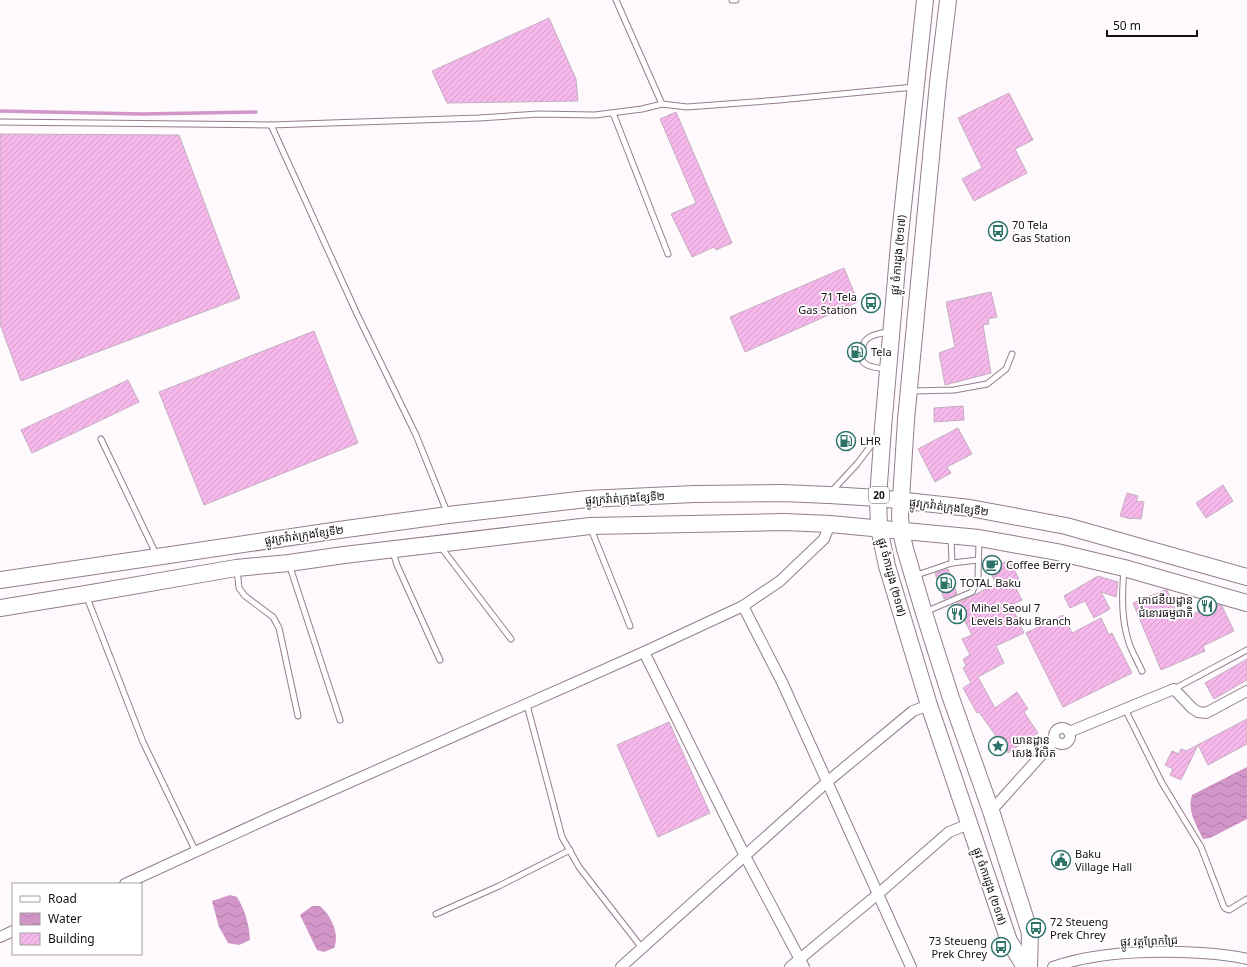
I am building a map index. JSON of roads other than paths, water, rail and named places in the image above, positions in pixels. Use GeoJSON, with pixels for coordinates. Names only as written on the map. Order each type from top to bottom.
{"type":"FeatureCollection","features":[{"type":"Feature","properties":{"kind":"main road"},"geometry":{"type":"LineString","coordinates":[[925,2],[948,3]]}},
{"type":"Feature","properties":{"kind":"main road","name":"ផ្លូវ ចំការដូង (២១៧)"},"geometry":{"type":"LineString","coordinates":[[925,2],[915,87],[891,331],[878,498],[879,528],[887,566],[929,705],[1009,940],[1024,967]]}},
{"type":"Feature","properties":{"kind":"main road","name":"ផ្លូវ ចំការដូង (២១៧)"},"geometry":{"type":"LineString","coordinates":[[948,3],[909,391],[901,501],[901,531],[924,613],[951,698],[992,811],[1030,932],[1029,967]]}},
{"type":"Feature","properties":{"kind":"main road","name":"ផ្លូវក្រវ៉ាត់ក្រុងខ្សែទី២"},"geometry":{"type":"LineString","coordinates":[[0,580],[339,530],[448,515],[587,499],[708,494],[782,493],[878,498],[970,508],[1066,526],[1247,577]]}},
{"type":"Feature","properties":{"kind":"main road"},"geometry":{"type":"LineString","coordinates":[[0,608],[236,568],[288,564],[344,555],[590,526],[784,522],[879,528],[979,538],[1057,552],[1124,568],[1247,603]]}},
{"type":"Feature","properties":{"kind":"main road"},"geometry":{"type":"LineString","coordinates":[[339,530],[344,555]]}},
{"type":"Feature","properties":{"kind":"street"},"geometry":{"type":"LineString","coordinates":[[127,883],[527,705],[743,606],[780,581],[824,539],[830,524]]}},
{"type":"Feature","properties":{"kind":"street"},"geometry":{"type":"LineString","coordinates":[[743,606],[782,682],[911,967]]}},
{"type":"Feature","properties":{"kind":"street"},"geometry":{"type":"LineString","coordinates":[[644,652],[744,856],[802,963]]}},
{"type":"Feature","properties":{"kind":"street"},"geometry":{"type":"LineString","coordinates":[[992,811],[1055,740],[1061,744],[1066,743],[1070,737],[1069,732],[1174,689],[1192,708],[1198,712],[1206,713],[1247,691]]}},
{"type":"Feature","properties":{"kind":"street"},"geometry":{"type":"LineString","coordinates":[[625,965],[826,782],[914,711],[929,705]]}},
{"type":"Feature","properties":{"kind":"street"},"geometry":{"type":"LineString","coordinates":[[790,967],[802,963],[949,832],[969,824]]}},
{"type":"Feature","properties":{"kind":"street"},"geometry":{"type":"LineString","coordinates":[[0,937],[12,931]]}},
{"type":"Feature","properties":{"kind":"street","name":"ផ្លូវ វត្តព្រែកជ្រៃ"},"geometry":{"type":"LineString","coordinates":[[1053,967],[1070,961],[1111,954],[1171,951],[1247,958]]}},
{"type":"Feature","properties":{"kind":"lane"},"geometry":{"type":"LineString","coordinates":[[616,0],[662,104]]}},
{"type":"Feature","properties":{"kind":"lane"},"geometry":{"type":"LineString","coordinates":[[0,122],[271,125],[479,118],[539,114],[595,115],[642,110],[662,104],[687,107],[915,87]]}},
{"type":"Feature","properties":{"kind":"lane"},"geometry":{"type":"LineString","coordinates":[[613,113],[668,254]]}},
{"type":"Feature","properties":{"kind":"lane"},"geometry":{"type":"LineString","coordinates":[[271,125],[357,314],[416,435],[448,515]]}},
{"type":"Feature","properties":{"kind":"lane"},"geometry":{"type":"LineString","coordinates":[[888,369],[868,366],[863,362],[860,356],[866,339],[891,331]]}},
{"type":"Feature","properties":{"kind":"lane"},"geometry":{"type":"LineString","coordinates":[[909,391],[954,390],[987,384],[1006,369],[1012,354]]}},
{"type":"Feature","properties":{"kind":"lane"},"geometry":{"type":"LineString","coordinates":[[828,495],[860,460],[883,428]]}},
{"type":"Feature","properties":{"kind":"lane"},"geometry":{"type":"LineString","coordinates":[[101,439],[157,557]]}},
{"type":"Feature","properties":{"kind":"lane"},"geometry":{"type":"LineString","coordinates":[[590,526],[630,626]]}},
{"type":"Feature","properties":{"kind":"lane"},"geometry":{"type":"LineString","coordinates":[[951,535],[952,563]]}},
{"type":"Feature","properties":{"kind":"lane"},"geometry":{"type":"LineString","coordinates":[[924,613],[972,592],[978,579],[979,538]]}},
{"type":"Feature","properties":{"kind":"lane"},"geometry":{"type":"LineString","coordinates":[[438,544],[511,639]]}},
{"type":"Feature","properties":{"kind":"lane"},"geometry":{"type":"LineString","coordinates":[[392,549],[397,565],[440,660]]}},
{"type":"Feature","properties":{"kind":"lane"},"geometry":{"type":"LineString","coordinates":[[913,576],[952,563],[978,560]]}},
{"type":"Feature","properties":{"kind":"lane"},"geometry":{"type":"LineString","coordinates":[[288,564],[340,720]]}},
{"type":"Feature","properties":{"kind":"lane"},"geometry":{"type":"LineString","coordinates":[[236,568],[239,588],[245,596],[273,617],[279,628],[298,716]]}},
{"type":"Feature","properties":{"kind":"lane"},"geometry":{"type":"LineString","coordinates":[[1124,568],[1122,602],[1124,622],[1129,644],[1142,671]]}},
{"type":"Feature","properties":{"kind":"lane"},"geometry":{"type":"LineString","coordinates":[[86,594],[143,742],[196,852]]}},
{"type":"Feature","properties":{"kind":"lane"},"geometry":{"type":"LineString","coordinates":[[1174,689],[1247,650]]}},
{"type":"Feature","properties":{"kind":"lane"},"geometry":{"type":"LineString","coordinates":[[527,705],[562,837],[579,867],[642,948]]}},
{"type":"Feature","properties":{"kind":"lane"},"geometry":{"type":"LineString","coordinates":[[1125,709],[1162,784],[1201,847],[1224,907],[1229,910],[1247,899]]}},
{"type":"Feature","properties":{"kind":"lane"},"geometry":{"type":"LineString","coordinates":[[436,914],[499,886],[570,850]]}},
{"type":"Feature","properties":{"kind":"water"},"geometry":{"type":"Polygon","coordinates":[[[1247,767],[1247,819],[1210,838],[1203,839],[1191,812],[1192,795],[1247,767]]]}},
{"type":"Feature","properties":{"kind":"water"},"geometry":{"type":"Polygon","coordinates":[[[230,895],[237,897],[240,902],[249,928],[250,940],[239,945],[228,943],[219,927],[212,901],[230,895]]]}},
{"type":"Feature","properties":{"kind":"water"},"geometry":{"type":"Polygon","coordinates":[[[312,906],[320,906],[324,910],[331,920],[335,931],[336,943],[334,948],[324,952],[317,950],[300,915],[312,906]]]}},
{"type":"Feature","properties":{"kind":"waterway"},"geometry":{"type":"LineString","coordinates":[[0,111],[142,114],[256,112]]}},
{"type":"Feature","properties":{"kind":"place","name":"70 Tela Gas Station"},"geometry":{"type":"Point","coordinates":[998,231]}},
{"type":"Feature","properties":{"kind":"place","name":"71 Tela Gas Station"},"geometry":{"type":"Point","coordinates":[871,303]}},
{"type":"Feature","properties":{"kind":"place","name":"Tela"},"geometry":{"type":"Point","coordinates":[857,352]}},
{"type":"Feature","properties":{"kind":"place","name":"LHR"},"geometry":{"type":"Point","coordinates":[846,441]}},
{"type":"Feature","properties":{"kind":"place","name":"Coffee Berry"},"geometry":{"type":"Point","coordinates":[992,565]}},
{"type":"Feature","properties":{"kind":"place","name":"TOTAL Baku"},"geometry":{"type":"Point","coordinates":[946,583]}},
{"type":"Feature","properties":{"kind":"place","name":"ភោជនីយដ្ឋាន ជំនោរធម្មជាតិ"},"geometry":{"type":"Point","coordinates":[1207,606]}},
{"type":"Feature","properties":{"kind":"place","name":"Mihel Seoul 7 Levels Baku Branch"},"geometry":{"type":"Point","coordinates":[957,614]}},
{"type":"Feature","properties":{"kind":"place","name":"យានដ្ឋាន សេង វិសិត"},"geometry":{"type":"Point","coordinates":[998,746]}},
{"type":"Feature","properties":{"kind":"place","name":"Baku Village Hall"},"geometry":{"type":"Point","coordinates":[1061,860]}},
{"type":"Feature","properties":{"kind":"place","name":"72 Steueng Prek Chrey"},"geometry":{"type":"Point","coordinates":[1036,928]}},
{"type":"Feature","properties":{"kind":"place","name":"73 Steueng Prek Chrey"},"geometry":{"type":"Point","coordinates":[1001,947]}}]}
